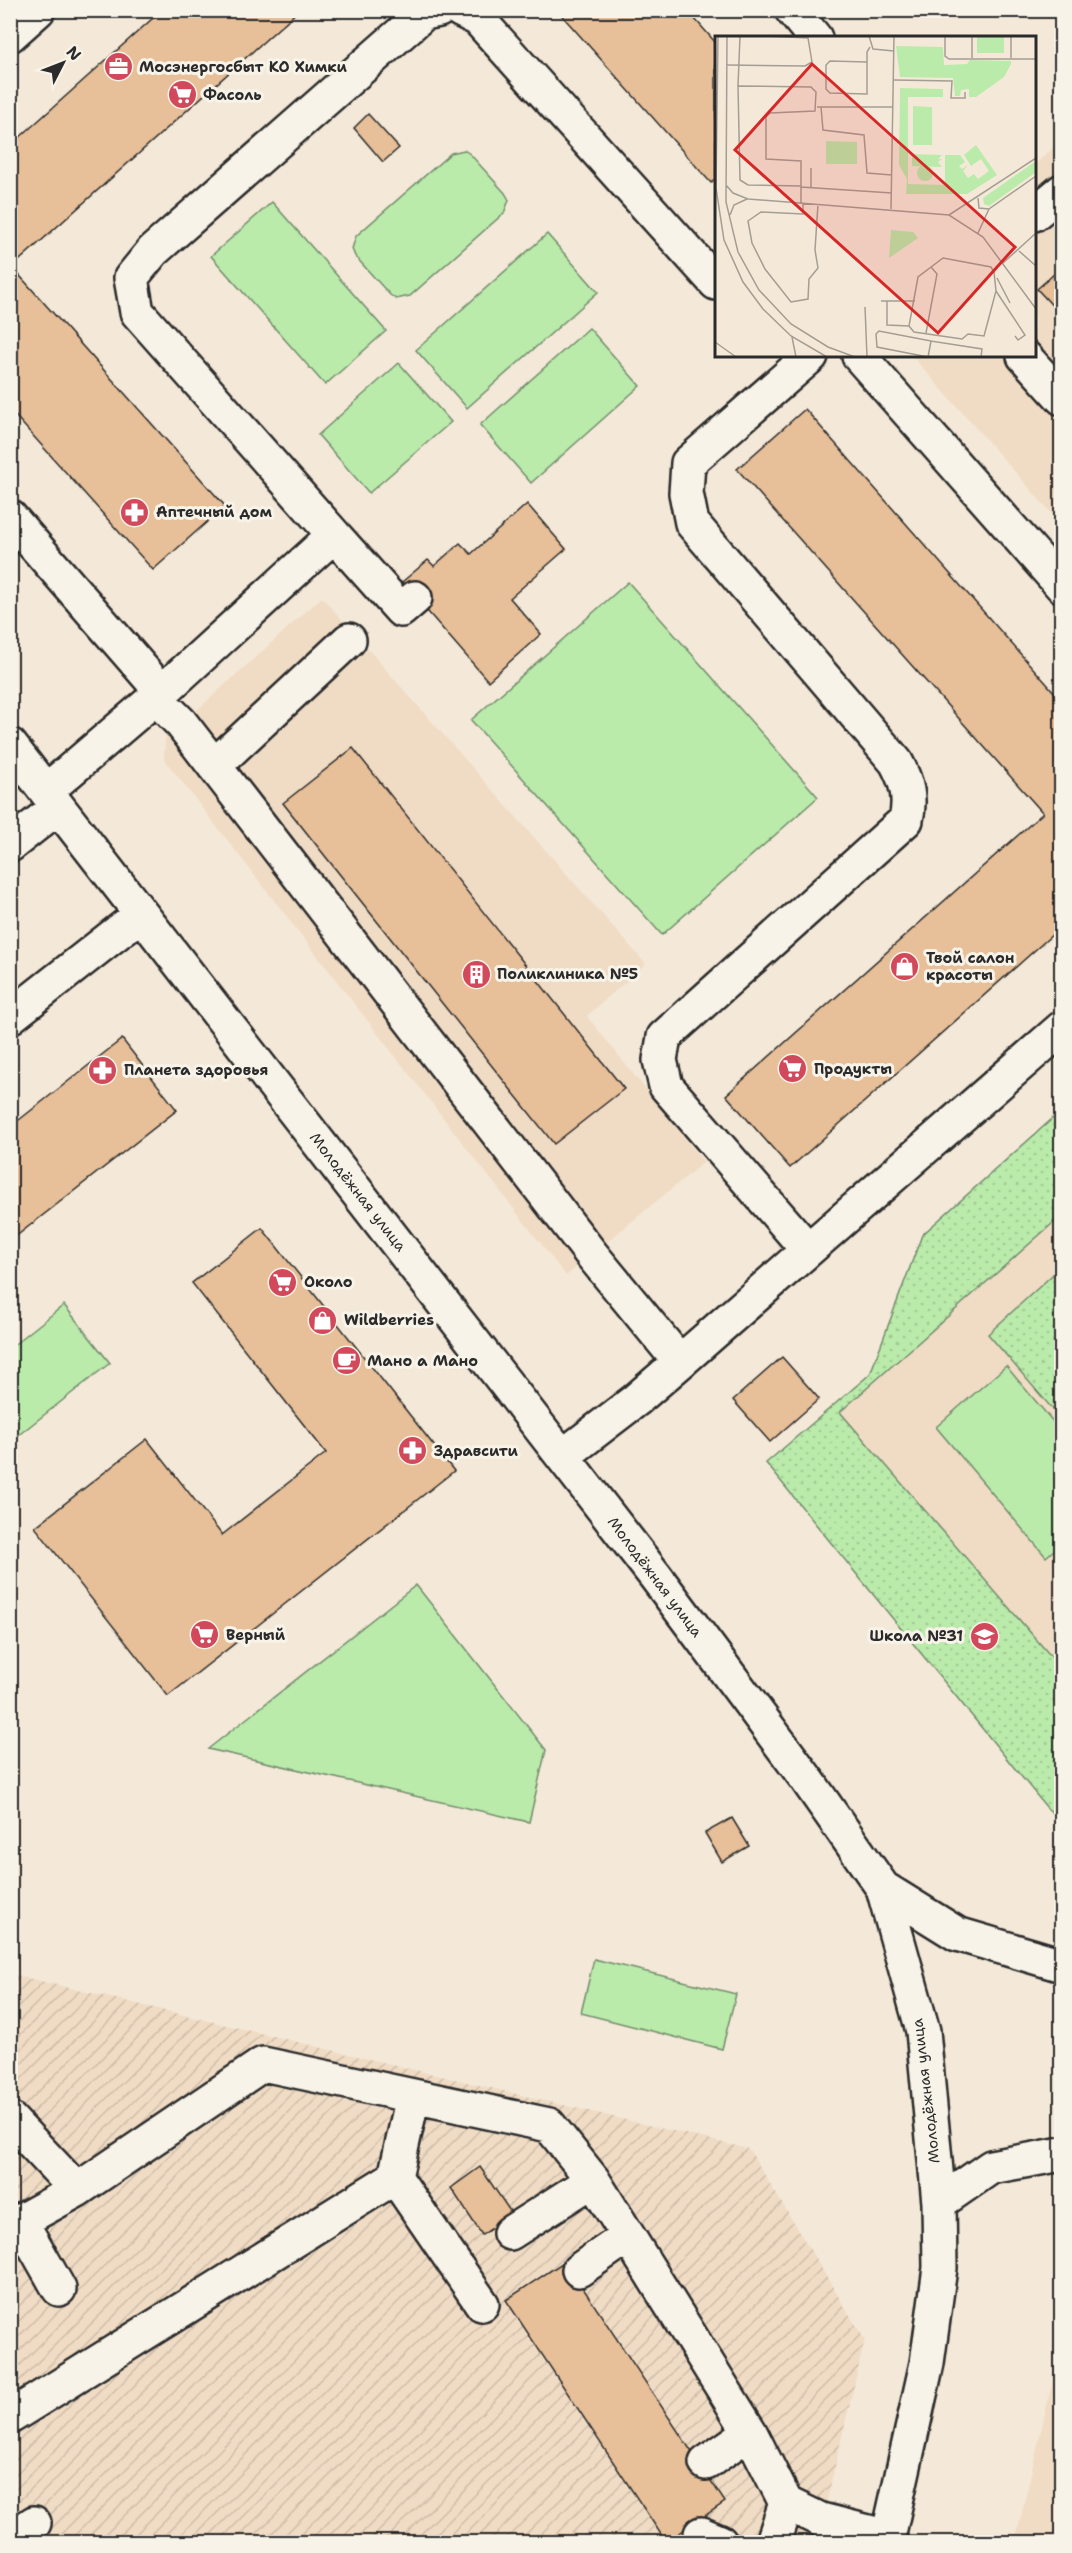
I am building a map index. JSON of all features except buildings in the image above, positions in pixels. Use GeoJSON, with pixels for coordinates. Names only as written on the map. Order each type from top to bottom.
{"type":"FeatureCollection","features":[{"type":"Feature","properties":{"kind":"street"},"geometry":{"type":"LineString","coordinates":[[10,35],[38,10]]}},
{"type":"Feature","properties":{"kind":"street"},"geometry":{"type":"LineString","coordinates":[[415,598],[401,610],[334,535],[137,312],[131,278],[153,251],[424,13],[439,10]]}},
{"type":"Feature","properties":{"kind":"street"},"geometry":{"type":"LineString","coordinates":[[460,10],[478,19],[715,281]]}},
{"type":"Feature","properties":{"kind":"street"},"geometry":{"type":"LineString","coordinates":[[792,10],[813,36]]}},
{"type":"Feature","properties":{"kind":"street"},"geometry":{"type":"LineString","coordinates":[[1036,213],[1062,191]]}},
{"type":"Feature","properties":{"kind":"street"},"geometry":{"type":"LineString","coordinates":[[808,1250],[666,1086],[660,1060],[664,1037],[906,820],[910,802],[904,776],[896,762],[692,523],[686,493],[688,464],[810,357]]}},
{"type":"Feature","properties":{"kind":"street"},"geometry":{"type":"LineString","coordinates":[[860,357],[1062,586]]}},
{"type":"Feature","properties":{"kind":"street"},"geometry":{"type":"LineString","coordinates":[[1025,357],[1062,398]]}},
{"type":"Feature","properties":{"kind":"street"},"geometry":{"type":"LineString","coordinates":[[10,517],[181,723],[585,1245],[680,1362]]}},
{"type":"Feature","properties":{"kind":"street"},"geometry":{"type":"LineString","coordinates":[[10,846],[52,799],[158,695],[334,535]]}},
{"type":"Feature","properties":{"kind":"street"},"geometry":{"type":"LineString","coordinates":[[214,766],[349,640]]}},
{"type":"Feature","properties":{"kind":"street","name":"Молодёжная улица"},"geometry":{"type":"LineString","coordinates":[[10,746],[563,1456],[775,1737],[883,1888],[922,2031],[939,2203],[940,2268],[927,2362],[888,2540]]}},
{"type":"Feature","properties":{"kind":"street"},"geometry":{"type":"LineString","coordinates":[[10,1017],[141,914]]}},
{"type":"Feature","properties":{"kind":"street"},"geometry":{"type":"LineString","coordinates":[[563,1456],[636,1401],[1062,1028]]}},
{"type":"Feature","properties":{"kind":"street"},"geometry":{"type":"LineString","coordinates":[[883,1888],[957,1934],[1062,1965]]}},
{"type":"Feature","properties":{"kind":"street"},"geometry":{"type":"LineString","coordinates":[[59,2289],[16,2224],[77,2190],[263,2064],[549,2125],[593,2180],[750,2432],[786,2503],[821,2520],[888,2540]]}},
{"type":"Feature","properties":{"kind":"street"},"geometry":{"type":"LineString","coordinates":[[10,2417],[395,2178],[413,2096]]}},
{"type":"Feature","properties":{"kind":"street"},"geometry":{"type":"LineString","coordinates":[[10,2119],[77,2190]]}},
{"type":"Feature","properties":{"kind":"street"},"geometry":{"type":"LineString","coordinates":[[939,2203],[991,2167],[1062,2154]]}},
{"type":"Feature","properties":{"kind":"street"},"geometry":{"type":"LineString","coordinates":[[395,2178],[482,2304]]}},
{"type":"Feature","properties":{"kind":"street"},"geometry":{"type":"LineString","coordinates":[[510,2233],[593,2180]]}},
{"type":"Feature","properties":{"kind":"street"},"geometry":{"type":"LineString","coordinates":[[579,2270],[628,2236]]}},
{"type":"Feature","properties":{"kind":"street"},"geometry":{"type":"LineString","coordinates":[[706,2463],[750,2432]]}},
{"type":"Feature","properties":{"kind":"street"},"geometry":{"type":"LineString","coordinates":[[773,2542],[786,2503]]}},
{"type":"Feature","properties":{"kind":"shaded area"},"geometry":{"type":"Polygon","coordinates":[[[1061,141],[1061,524],[913,357],[1036,357],[1036,163],[1061,141]]]}},
{"type":"Feature","properties":{"kind":"shaded area"},"geometry":{"type":"Polygon","coordinates":[[[322,597],[646,964],[587,1016],[704,1162],[566,1276],[164,759],[165,739],[322,597]]]}},
{"type":"Feature","properties":{"kind":"shaded area","name":"Школа №31"},"geometry":{"type":"Polygon","coordinates":[[[1061,1111],[1061,1820],[1047,1808],[766,1463],[870,1374],[922,1235],[1061,1111]]]}},
{"type":"Feature","properties":{"kind":"shaded area"},"geometry":{"type":"Polygon","coordinates":[[[11,1974],[749,2149],[865,2340],[817,2542],[11,2542],[11,1974]]]}},
{"type":"Feature","properties":{"kind":"shaded area"},"geometry":{"type":"Polygon","coordinates":[[[1061,2344],[1061,2542],[1015,2542],[1061,2344]]]}},
{"type":"Feature","properties":{"kind":"green space"},"geometry":{"type":"Polygon","coordinates":[[[464,150],[505,193],[509,200],[504,213],[410,296],[396,299],[355,256],[352,249],[356,236],[451,153],[464,150]]]}},
{"type":"Feature","properties":{"kind":"green space"},"geometry":{"type":"Polygon","coordinates":[[[272,202],[386,331],[325,385],[211,256],[272,202]]]}},
{"type":"Feature","properties":{"kind":"green space"},"geometry":{"type":"Polygon","coordinates":[[[547,234],[598,292],[467,408],[416,350],[547,234]]]}},
{"type":"Feature","properties":{"kind":"green space"},"geometry":{"type":"Polygon","coordinates":[[[589,328],[640,386],[531,483],[480,425],[589,328]]]}},
{"type":"Feature","properties":{"kind":"green space"},"geometry":{"type":"Polygon","coordinates":[[[399,363],[451,422],[369,493],[318,435],[399,363]]]}},
{"type":"Feature","properties":{"kind":"green space"},"geometry":{"type":"Polygon","coordinates":[[[628,582],[818,797],[662,935],[471,720],[628,582]]]}},
{"type":"Feature","properties":{"kind":"green space"},"geometry":{"type":"Polygon","coordinates":[[[1061,1111],[1061,1216],[840,1412],[1061,1668],[1061,1820],[1047,1808],[766,1463],[870,1374],[922,1235],[1061,1111]]]}},
{"type":"Feature","properties":{"kind":"green space"},"geometry":{"type":"Polygon","coordinates":[[[1061,1267],[1061,1419],[988,1334],[1061,1267]]]}},
{"type":"Feature","properties":{"kind":"green space"},"geometry":{"type":"Polygon","coordinates":[[[64,1305],[110,1363],[11,1441],[11,1347],[64,1305]]]}},
{"type":"Feature","properties":{"kind":"green space"},"geometry":{"type":"Polygon","coordinates":[[[1006,1366],[1061,1431],[1061,1544],[1046,1557],[936,1427],[1006,1366]]]}},
{"type":"Feature","properties":{"kind":"green space"},"geometry":{"type":"Polygon","coordinates":[[[416,1585],[546,1750],[529,1822],[208,1749],[416,1585]]]}},
{"type":"Feature","properties":{"kind":"green space"},"geometry":{"type":"Polygon","coordinates":[[[594,1959],[736,1994],[722,2049],[581,2013],[594,1959]]]}},
{"type":"Feature","properties":{"kind":"place","name":"Мосэнергосбыт КО Химки"},"geometry":{"type":"Point","coordinates":[118,67]}},
{"type":"Feature","properties":{"kind":"place","name":"Фасоль"},"geometry":{"type":"Point","coordinates":[182,95]}},
{"type":"Feature","properties":{"kind":"place","name":"Аптечный дом"},"geometry":{"type":"Point","coordinates":[135,512]}},
{"type":"Feature","properties":{"kind":"place","name":"Твой салон красоты"},"geometry":{"type":"Point","coordinates":[905,967]}},
{"type":"Feature","properties":{"kind":"place","name":"Поликлиника №5"},"geometry":{"type":"Point","coordinates":[476,974]}},
{"type":"Feature","properties":{"kind":"place","name":"Продукты"},"geometry":{"type":"Point","coordinates":[793,1069]}},
{"type":"Feature","properties":{"kind":"place","name":"Планета здоровья"},"geometry":{"type":"Point","coordinates":[103,1070]}},
{"type":"Feature","properties":{"kind":"place","name":"Около"},"geometry":{"type":"Point","coordinates":[283,1282]}},
{"type":"Feature","properties":{"kind":"place","name":"Wildberries"},"geometry":{"type":"Point","coordinates":[323,1320]}},
{"type":"Feature","properties":{"kind":"place","name":"Мано а Мано"},"geometry":{"type":"Point","coordinates":[346,1361]}},
{"type":"Feature","properties":{"kind":"place","name":"Здравсити"},"geometry":{"type":"Point","coordinates":[413,1451]}},
{"type":"Feature","properties":{"kind":"place","name":"Верный"},"geometry":{"type":"Point","coordinates":[205,1635]}},
{"type":"Feature","properties":{"kind":"place","name":"Школа №31"},"geometry":{"type":"Point","coordinates":[984,1636]}}]}
